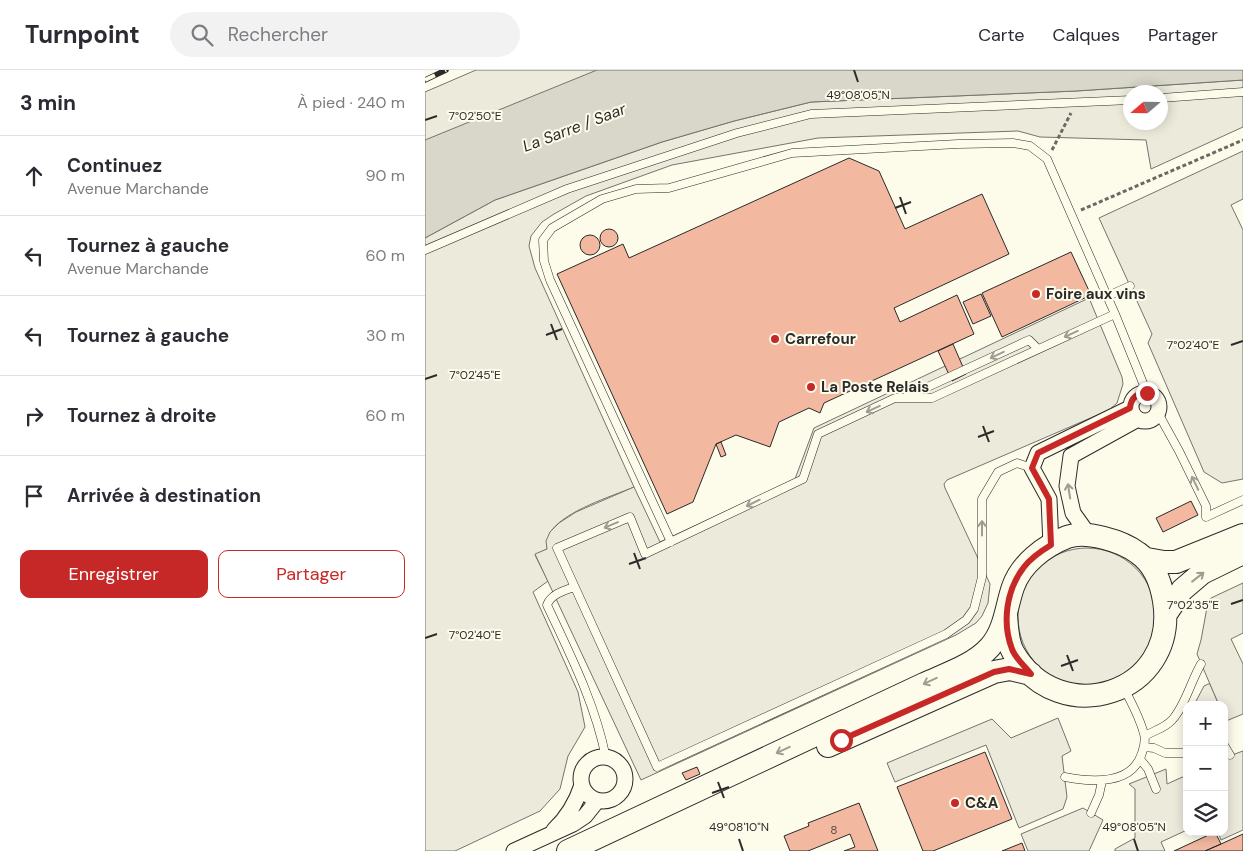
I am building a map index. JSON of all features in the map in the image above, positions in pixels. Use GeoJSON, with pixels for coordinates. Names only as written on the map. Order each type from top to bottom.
{"type":"FeatureCollection","features":[{"type":"Feature","properties":{"kind":"main road"},"geometry":{"type":"LineString","coordinates":[[568,851],[965,665],[989,648],[998,636],[1006,615],[1013,586],[1024,567],[1038,553],[1068,537],[1088,534],[1131,548],[1147,559],[1176,562],[1243,535]]}},
{"type":"Feature","properties":{"kind":"main road"},"geometry":{"type":"LineString","coordinates":[[1166,614],[1182,590],[1202,573],[1243,552]]}},
{"type":"Feature","properties":{"kind":"main road"},"geometry":{"type":"LineString","coordinates":[[1006,615],[1007,632],[1012,651],[1031,674],[1042,683],[1061,693],[1081,697],[1103,695],[1124,688],[1142,674],[1157,655],[1165,632],[1166,614],[1162,587],[1147,559]]}},
{"type":"Feature","properties":{"kind":"main road"},"geometry":{"type":"LineString","coordinates":[[602,851],[973,680],[1005,669],[1031,674]]}},
{"type":"Feature","properties":{"kind":"street"},"geometry":{"type":"LineString","coordinates":[[1147,393],[1155,396],[1158,400],[1158,413],[1151,420],[1142,421],[1134,414],[1135,396],[1138,394],[1147,393]]}},
{"type":"Feature","properties":{"kind":"street"},"geometry":{"type":"LineString","coordinates":[[1051,545],[1049,499],[1032,468],[1038,453],[1134,414]]}},
{"type":"Feature","properties":{"kind":"street"},"geometry":{"type":"LineString","coordinates":[[1088,534],[1073,513],[1067,486],[1071,456],[1134,414]]}},
{"type":"Feature","properties":{"kind":"street"},"geometry":{"type":"LineString","coordinates":[[547,836],[564,821],[576,803],[582,785],[582,773],[589,763],[594,759],[613,759],[622,768],[625,780],[621,793],[610,800],[597,801],[585,792],[582,785]]}},
{"type":"Feature","properties":{"kind":"street"},"geometry":{"type":"LineString","coordinates":[[514,851],[573,824],[585,816],[597,801]]}},
{"type":"Feature","properties":{"kind":"lane"},"geometry":{"type":"LineString","coordinates":[[1168,97],[1243,92]]}},
{"type":"Feature","properties":{"kind":"lane"},"geometry":{"type":"LineString","coordinates":[[425,250],[567,189],[737,133],[811,114],[1123,101]]}},
{"type":"Feature","properties":{"kind":"lane"},"geometry":{"type":"LineString","coordinates":[[671,542],[550,280],[544,262],[543,240],[552,228],[602,199],[636,189],[669,188],[792,154],[958,144],[1013,143],[1030,146],[1047,159],[1108,296],[1147,393]]}},
{"type":"Feature","properties":{"kind":"lane"},"geometry":{"type":"LineString","coordinates":[[1108,296],[1130,286]]}},
{"type":"Feature","properties":{"kind":"lane"},"geometry":{"type":"LineString","coordinates":[[1032,468],[1017,463],[999,472],[982,499],[982,577],[974,609],[966,620],[946,634],[657,767],[557,548],[629,517],[645,554],[803,479],[818,434],[895,398],[932,398],[1115,314]]}},
{"type":"Feature","properties":{"kind":"lane"},"geometry":{"type":"LineString","coordinates":[[903,398],[1029,340],[1038,349]]}},
{"type":"Feature","properties":{"kind":"lane"},"geometry":{"type":"LineString","coordinates":[[1158,413],[1206,506],[1206,518],[1243,500]]}},
{"type":"Feature","properties":{"kind":"lane"},"geometry":{"type":"LineString","coordinates":[[574,587],[549,599],[547,605],[590,700],[601,734],[606,758]]}},
{"type":"Feature","properties":{"kind":"lane"},"geometry":{"type":"LineString","coordinates":[[1145,736],[1172,720],[1201,664]]}},
{"type":"Feature","properties":{"kind":"lane"},"geometry":{"type":"LineString","coordinates":[[1065,777],[1077,780],[1102,781],[1118,778],[1132,770],[1140,759],[1145,736],[1124,688]]}},
{"type":"Feature","properties":{"kind":"lane"},"geometry":{"type":"LineString","coordinates":[[1225,746],[1230,755]]}},
{"type":"Feature","properties":{"kind":"lane"},"geometry":{"type":"LineString","coordinates":[[1143,748],[1154,748],[1165,753],[1183,753]]}},
{"type":"Feature","properties":{"kind":"lane"},"geometry":{"type":"LineString","coordinates":[[1140,759],[1148,769],[1156,789]]}},
{"type":"Feature","properties":{"kind":"lane"},"geometry":{"type":"LineString","coordinates":[[1091,813],[1099,795],[1102,781]]}},
{"type":"Feature","properties":{"kind":"path"},"geometry":{"type":"LineString","coordinates":[[1047,159],[1076,104]]}},
{"type":"Feature","properties":{"kind":"path"},"geometry":{"type":"LineString","coordinates":[[1071,214],[1243,140]]}},
{"type":"Feature","properties":{"kind":"shaded area"},"geometry":{"type":"Polygon","coordinates":[[[476,70],[617,70],[425,141],[425,92],[476,70]]]}},
{"type":"Feature","properties":{"kind":"shaded area"},"geometry":{"type":"Polygon","coordinates":[[[1243,80],[1243,127],[1151,169],[1146,140],[1040,137],[1018,131],[818,138],[672,165],[586,196],[542,222],[531,236],[529,246],[535,268],[634,487],[578,510],[558,523],[551,531],[547,549],[535,555],[548,581],[533,592],[578,692],[585,727],[568,756],[560,789],[540,811],[455,851],[425,851],[425,238],[495,200],[662,142],[734,121],[811,102],[1123,88],[1123,130],[1168,130],[1167,85],[1243,80]]]}},
{"type":"Feature","properties":{"kind":"shaded area"},"geometry":{"type":"Polygon","coordinates":[[[1243,151],[1243,199],[1231,205],[1243,230],[1243,479],[1222,483],[1204,472],[1148,343],[1152,334],[1099,218],[1243,151]]]}},
{"type":"Feature","properties":{"kind":"shaded area"},"geometry":{"type":"Polygon","coordinates":[[[1089,298],[1122,377],[1123,384],[1117,403],[1109,410],[947,480],[944,484],[990,584],[988,603],[982,616],[976,623],[956,635],[641,780],[535,554],[547,549],[546,541],[550,532],[559,523],[576,512],[634,487],[660,542],[795,479],[814,428],[1089,298]]]}},
{"type":"Feature","properties":{"kind":"shaded area"},"geometry":{"type":"Polygon","coordinates":[[[1087,548],[1113,553],[1136,568],[1151,591],[1156,617],[1151,643],[1136,666],[1113,681],[1087,686],[1061,681],[1038,666],[1023,643],[1018,617],[1023,591],[1038,568],[1061,553],[1087,548]]]}},
{"type":"Feature","properties":{"kind":"shaded area"},"geometry":{"type":"Polygon","coordinates":[[[1243,583],[1243,633],[1231,639],[1243,664],[1243,714],[1228,720],[1228,701],[1217,701],[1197,654],[1208,602],[1211,598],[1243,583]]]}},
{"type":"Feature","properties":{"kind":"shaded area"},"geometry":{"type":"Polygon","coordinates":[[[1210,684],[1217,701],[1196,701],[1204,686],[1210,684]]]}},
{"type":"Feature","properties":{"kind":"shaded area"},"geometry":{"type":"Polygon","coordinates":[[[1058,718],[1071,751],[1062,756],[1067,797],[1063,809],[1019,828],[986,745],[895,782],[887,763],[992,719],[1011,738],[1058,718]]]}},
{"type":"Feature","properties":{"kind":"shaded area"},"geometry":{"type":"Polygon","coordinates":[[[1243,751],[1243,830],[1221,840],[1220,836],[1228,836],[1228,757],[1243,751]]]}},
{"type":"Feature","properties":{"kind":"shaded area"},"geometry":{"type":"Polygon","coordinates":[[[1166,769],[1167,784],[1183,777],[1183,832],[1161,842],[1165,851],[1115,851],[1115,849],[1135,838],[1135,789],[1129,784],[1166,769]]]}},
{"type":"Feature","properties":{"kind":"shaded area"},"geometry":{"type":"Polygon","coordinates":[[[1083,808],[1103,820],[1089,851],[1028,851],[1021,834],[1083,808]]]}},
{"type":"Feature","properties":{"kind":"water","name":"La Sarre / Saar"},"geometry":{"type":"Polygon","coordinates":[[[597,70],[1243,70],[1243,80],[1167,85],[1123,85],[1123,88],[1076,91],[811,102],[734,121],[662,142],[495,200],[425,238],[425,140],[597,70]]]}},
{"type":"Feature","properties":{"kind":"building","name":"Carrefour"},"geometry":{"type":"Polygon","coordinates":[[[849,158],[879,171],[905,229],[982,194],[1009,254],[894,308],[900,322],[957,295],[974,334],[824,403],[820,413],[809,408],[779,422],[770,447],[736,435],[716,444],[693,502],[667,514],[557,274],[623,244],[629,258],[849,158]]]}},
{"type":"Feature","properties":{"kind":"building"},"geometry":{"type":"Polygon","coordinates":[[[609,229],[615,232],[618,238],[615,244],[609,247],[603,244],[600,238],[603,232],[609,229]]]}},
{"type":"Feature","properties":{"kind":"building"},"geometry":{"type":"Polygon","coordinates":[[[590,235],[597,238],[600,245],[597,252],[590,255],[583,252],[580,245],[583,238],[590,235]]]}},
{"type":"Feature","properties":{"kind":"building","name":"Foire aux vins"},"geometry":{"type":"Polygon","coordinates":[[[1071,252],[1091,295],[1002,337],[982,293],[1071,252]]]}},
{"type":"Feature","properties":{"kind":"building"},"geometry":{"type":"Polygon","coordinates":[[[981,294],[991,316],[973,324],[963,302],[981,294]]]}},
{"type":"Feature","properties":{"kind":"building"},"geometry":{"type":"Polygon","coordinates":[[[953,344],[966,374],[952,381],[938,351],[953,344]]]}},
{"type":"Feature","properties":{"kind":"building"},"geometry":{"type":"Polygon","coordinates":[[[721,442],[726,455],[721,457],[716,444],[721,442]]]}},
{"type":"Feature","properties":{"kind":"building"},"geometry":{"type":"Polygon","coordinates":[[[1191,501],[1198,515],[1163,532],[1156,518],[1191,501]]]}},
{"type":"Feature","properties":{"kind":"building","name":"C&A"},"geometry":{"type":"Polygon","coordinates":[[[985,752],[1012,819],[933,851],[923,851],[897,787],[985,752]]]}},
{"type":"Feature","properties":{"kind":"building"},"geometry":{"type":"Polygon","coordinates":[[[697,767],[700,774],[686,780],[682,773],[697,767]]]}},
{"type":"Feature","properties":{"kind":"building"},"geometry":{"type":"Polygon","coordinates":[[[859,803],[878,851],[844,851],[855,847],[850,834],[808,851],[790,851],[784,836],[809,826],[808,823],[859,803]]]}},
{"type":"Feature","properties":{"kind":"building"},"geometry":{"type":"Polygon","coordinates":[[[1243,834],[1243,851],[1205,851],[1221,844],[1243,834]]]}},
{"type":"Feature","properties":{"kind":"building"},"geometry":{"type":"Polygon","coordinates":[[[1206,836],[1217,836],[1221,844],[1205,851],[1174,851],[1206,836]]]}},
{"type":"Feature","properties":{"kind":"building"},"geometry":{"type":"Polygon","coordinates":[[[1022,843],[1025,851],[1002,851],[1022,843]]]}},
{"type":"Feature","properties":{"kind":"railway"},"geometry":{"type":"LineString","coordinates":[[425,80],[446,70]]}},
{"type":"Feature","properties":{"kind":"place","name":"Foire aux vins"},"geometry":{"type":"Point","coordinates":[1036,294]}},
{"type":"Feature","properties":{"kind":"place","name":"Carrefour"},"geometry":{"type":"Point","coordinates":[775,339]}},
{"type":"Feature","properties":{"kind":"place","name":"La Poste Relais"},"geometry":{"type":"Point","coordinates":[811,387]}},
{"type":"Feature","properties":{"kind":"place","name":"C&A"},"geometry":{"type":"Point","coordinates":[955,803]}},
{"type":"Feature","properties":{"kind":"route"},"geometry":{"type":"LineString","coordinates":[[841,740],[994,672],[1009,669],[1031,674],[1012,651],[1007,632],[1006,615],[1013,586],[1024,567],[1038,553],[1051,545],[1049,499],[1032,468],[1038,453],[1130,408],[1135,396],[1147,393]]}}]}
